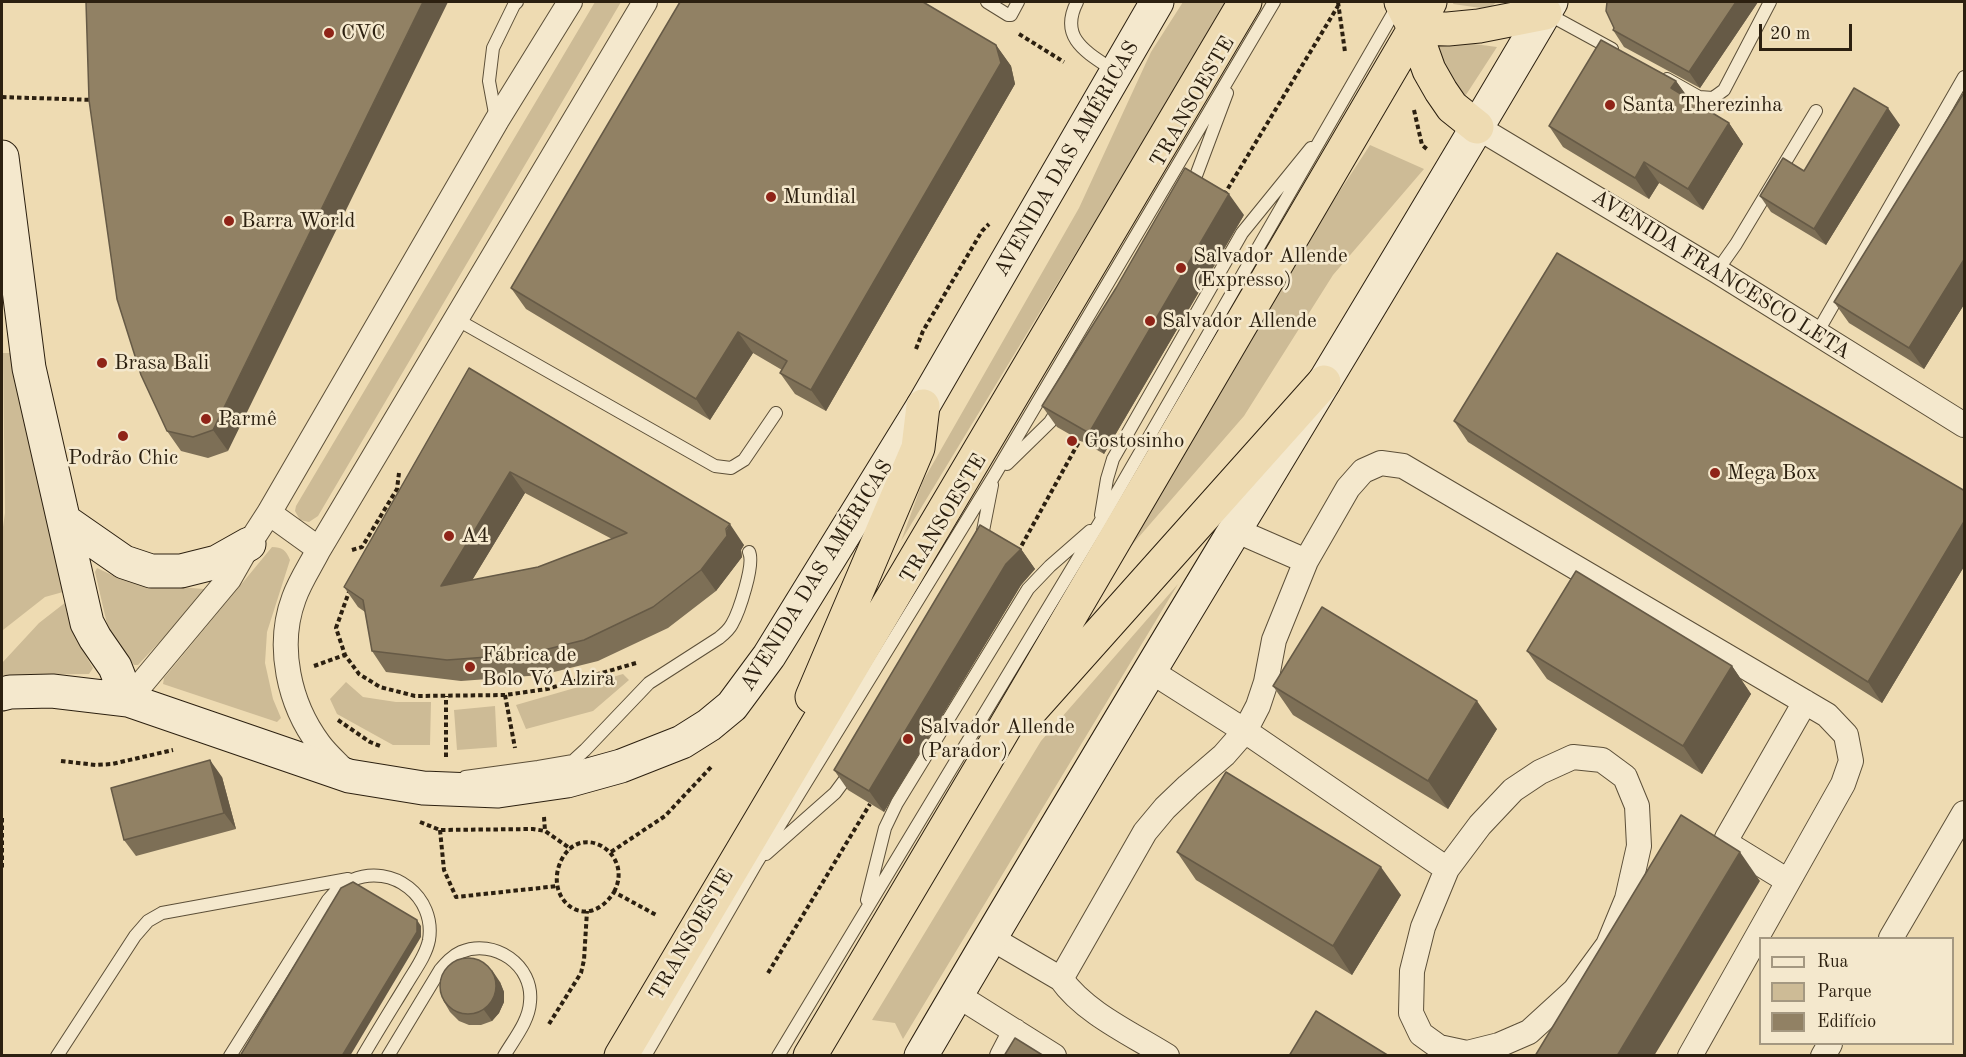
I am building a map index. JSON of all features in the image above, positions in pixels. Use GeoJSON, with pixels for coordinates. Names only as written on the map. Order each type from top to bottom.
{"type":"FeatureCollection","features":[{"type":"Feature","properties":{"kind":"highway"},"geometry":{"type":"LineString","coordinates":[[621,1056],[1245,2]]}},
{"type":"Feature","properties":{"kind":"highway"},"geometry":{"type":"LineString","coordinates":[[1411,8],[1448,29],[1479,26],[1548,7]]}},
{"type":"Feature","properties":{"kind":"highway"},"geometry":{"type":"LineString","coordinates":[[810,1056],[984,763],[1411,8]]}},
{"type":"Feature","properties":{"kind":"highway"},"geometry":{"type":"LineString","coordinates":[[1411,8],[1429,70],[1452,107],[1478,127]]}},
{"type":"Feature","properties":{"kind":"highway"},"geometry":{"type":"LineString","coordinates":[[984,763],[1324,382]]}},
{"type":"Feature","properties":{"kind":"highway"},"geometry":{"type":"LineString","coordinates":[[798,756],[804,717],[918,448],[923,406]]}},
{"type":"Feature","properties":{"kind":"main road","name":"AVENIDA DAS AMÉRICAS"},"geometry":{"type":"LineString","coordinates":[[2,694],[52,691],[128,700],[349,776],[423,788],[498,791],[567,781],[654,754],[682,742],[709,725],[732,706],[769,656],[923,406],[1157,2]]}},
{"type":"Feature","properties":{"kind":"main road"},"geometry":{"type":"LineString","coordinates":[[921,1056],[1149,670],[1454,167],[1548,7]]}},
{"type":"Feature","properties":{"kind":"main road"},"geometry":{"type":"LineString","coordinates":[[2,157],[29,368],[87,623],[94,638],[115,668],[128,700]]}},
{"type":"Feature","properties":{"kind":"main road"},"geometry":{"type":"LineString","coordinates":[[65,521],[124,562],[151,571],[181,571],[217,562],[249,544]]}},
{"type":"Feature","properties":{"kind":"street"},"geometry":{"type":"LineString","coordinates":[[128,700],[229,579],[497,120],[570,2]]}},
{"type":"Feature","properties":{"kind":"street"},"geometry":{"type":"LineString","coordinates":[[349,776],[319,744],[296,706],[288,669],[285,632],[294,598],[319,549],[645,2]]}},
{"type":"Feature","properties":{"kind":"street","name":"AVENIDA FRANCESCO LETA"},"geometry":{"type":"LineString","coordinates":[[1478,127],[1717,271],[1965,425]]}},
{"type":"Feature","properties":{"kind":"street"},"geometry":{"type":"LineString","coordinates":[[1061,979],[1145,832],[1165,808],[1224,755],[1245,731],[1258,706],[1266,682],[1274,640],[1306,561],[1348,488],[1363,471],[1381,463],[1403,466],[1806,702],[1827,716],[1846,735],[1851,760],[1843,784],[1690,1056]]}},
{"type":"Feature","properties":{"kind":"street"},"geometry":{"type":"LineString","coordinates":[[269,513],[319,549]]}},
{"type":"Feature","properties":{"kind":"street"},"geometry":{"type":"LineString","coordinates":[[1235,530],[1306,561]]}},
{"type":"Feature","properties":{"kind":"street"},"geometry":{"type":"LineString","coordinates":[[1149,670],[1245,731],[1447,869]]}},
{"type":"Feature","properties":{"kind":"street"},"geometry":{"type":"LineString","coordinates":[[1788,881],[1731,846],[1727,838],[1806,702]]}},
{"type":"Feature","properties":{"kind":"street"},"geometry":{"type":"LineString","coordinates":[[1573,756],[1602,760],[1625,777],[1637,806],[1639,846],[1627,899],[1608,945],[1575,990],[1529,1032],[1499,1045],[1467,1053],[1439,1047],[1421,1034],[1411,1013],[1412,971],[1423,927],[1447,869],[1480,825],[1514,790],[1540,771],[1573,756]]}},
{"type":"Feature","properties":{"kind":"street"},"geometry":{"type":"LineString","coordinates":[[1892,937],[1965,813]]}},
{"type":"Feature","properties":{"kind":"street"},"geometry":{"type":"LineString","coordinates":[[991,938],[1061,979],[1072,994],[1092,1009],[1167,1056]]}},
{"type":"Feature","properties":{"kind":"street"},"geometry":{"type":"LineString","coordinates":[[957,995],[1054,1056]]}},
{"type":"Feature","properties":{"kind":"street"},"geometry":{"type":"LineString","coordinates":[[1002,1056],[1016,1031]]}},
{"type":"Feature","properties":{"kind":"lane"},"geometry":{"type":"LineString","coordinates":[[497,120],[489,81],[494,48],[517,2]]}},
{"type":"Feature","properties":{"kind":"lane"},"geometry":{"type":"LineString","coordinates":[[987,2],[1011,15],[1018,2]]}},
{"type":"Feature","properties":{"kind":"lane"},"geometry":{"type":"LineString","coordinates":[[1077,2],[1072,12],[1070,25],[1073,37],[1085,51],[1117,72]]}},
{"type":"Feature","properties":{"kind":"lane","name":"TRANSOESTE"},"geometry":{"type":"LineString","coordinates":[[645,1056],[757,862],[994,476],[1274,2]]}},
{"type":"Feature","properties":{"kind":"lane"},"geometry":{"type":"LineString","coordinates":[[1658,74],[1699,97],[1713,98],[1724,90],[1770,2]]}},
{"type":"Feature","properties":{"kind":"lane"},"geometry":{"type":"LineString","coordinates":[[1548,7],[1627,57]]}},
{"type":"Feature","properties":{"kind":"lane"},"geometry":{"type":"LineString","coordinates":[[1184,203],[1238,63]]}},
{"type":"Feature","properties":{"kind":"lane"},"geometry":{"type":"LineString","coordinates":[[864,913],[885,828],[897,803],[1028,589],[1050,566],[1100,522],[1107,479],[1113,459],[1242,233],[1372,77]]}},
{"type":"Feature","properties":{"kind":"lane"},"geometry":{"type":"LineString","coordinates":[[1817,333],[1965,77]]}},
{"type":"Feature","properties":{"kind":"lane"},"geometry":{"type":"LineString","coordinates":[[1717,271],[1736,244],[1816,111]]}},
{"type":"Feature","properties":{"kind":"lane"},"geometry":{"type":"LineString","coordinates":[[778,1056],[1100,522],[1334,120]]}},
{"type":"Feature","properties":{"kind":"lane"},"geometry":{"type":"LineString","coordinates":[[456,319],[715,466],[731,468],[744,460],[776,413]]}},
{"type":"Feature","properties":{"kind":"lane"},"geometry":{"type":"LineString","coordinates":[[977,553],[994,476],[1050,422],[1068,393]]}},
{"type":"Feature","properties":{"kind":"lane"},"geometry":{"type":"LineString","coordinates":[[423,788],[473,774],[538,768],[573,761],[649,683],[727,631],[733,623],[742,596],[751,563],[749,552]]}},
{"type":"Feature","properties":{"kind":"lane"},"geometry":{"type":"LineString","coordinates":[[757,862],[835,793],[858,760]]}},
{"type":"Feature","properties":{"kind":"lane"},"geometry":{"type":"LineString","coordinates":[[230,1056],[328,900],[344,884],[364,876]]}},
{"type":"Feature","properties":{"kind":"lane"},"geometry":{"type":"LineString","coordinates":[[57,1056],[135,936],[148,921],[162,913],[364,876],[385,876],[396,879],[414,891],[426,909],[429,919],[429,941],[420,961],[363,1056]]}},
{"type":"Feature","properties":{"kind":"lane"},"geometry":{"type":"LineString","coordinates":[[388,1056],[440,970],[449,960],[460,952],[473,948],[487,948],[500,951],[513,959],[523,971],[529,986],[531,1001],[528,1016],[504,1056]]}},
{"type":"Feature","properties":{"kind":"path"},"geometry":{"type":"LineString","coordinates":[[1338,4],[1346,60],[1412,105],[1422,145],[1454,167]]}},
{"type":"Feature","properties":{"kind":"path"},"geometry":{"type":"LineString","coordinates":[[1221,201],[1338,4]]}},
{"type":"Feature","properties":{"kind":"path"},"geometry":{"type":"LineString","coordinates":[[1015,32],[1065,62]]}},
{"type":"Feature","properties":{"kind":"path"},"geometry":{"type":"LineString","coordinates":[[2,97],[103,100]]}},
{"type":"Feature","properties":{"kind":"path"},"geometry":{"type":"LineString","coordinates":[[1015,557],[1080,440]]}},
{"type":"Feature","properties":{"kind":"path"},"geometry":{"type":"LineString","coordinates":[[347,551],[362,547],[398,489],[399,470]]}},
{"type":"Feature","properties":{"kind":"path"},"geometry":{"type":"LineString","coordinates":[[380,517],[388,520]]}},
{"type":"Feature","properties":{"kind":"path"},"geometry":{"type":"LineString","coordinates":[[352,583],[336,628],[345,655],[359,674],[380,687],[416,696],[505,694],[547,689],[646,660]]}},
{"type":"Feature","properties":{"kind":"path"},"geometry":{"type":"LineString","coordinates":[[312,659],[313,667],[345,655]]}},
{"type":"Feature","properties":{"kind":"path"},"geometry":{"type":"LineString","coordinates":[[505,694],[516,754]]}},
{"type":"Feature","properties":{"kind":"path"},"geometry":{"type":"LineString","coordinates":[[446,696],[446,758]]}},
{"type":"Feature","properties":{"kind":"path"},"geometry":{"type":"LineString","coordinates":[[332,714],[370,742],[388,750]]}},
{"type":"Feature","properties":{"kind":"path"},"geometry":{"type":"LineString","coordinates":[[436,757],[453,758]]}},
{"type":"Feature","properties":{"kind":"path"},"geometry":{"type":"LineString","coordinates":[[611,852],[665,816],[712,766]]}},
{"type":"Feature","properties":{"kind":"path"},"geometry":{"type":"LineString","coordinates":[[768,973],[870,803]]}},
{"type":"Feature","properties":{"kind":"path"},"geometry":{"type":"LineString","coordinates":[[543,810],[545,831]]}},
{"type":"Feature","properties":{"kind":"path"},"geometry":{"type":"LineString","coordinates":[[2,818],[2,870]]}},
{"type":"Feature","properties":{"kind":"path"},"geometry":{"type":"LineString","coordinates":[[440,830],[444,870],[456,897],[558,886]]}},
{"type":"Feature","properties":{"kind":"path"},"geometry":{"type":"LineString","coordinates":[[586,842],[604,847],[611,852],[619,868],[618,884],[614,892],[605,904],[593,911],[580,911],[567,905],[558,893],[558,886],[560,865],[564,856],[578,844],[586,842]]}},
{"type":"Feature","properties":{"kind":"path"},"geometry":{"type":"LineString","coordinates":[[614,892],[658,916]]}},
{"type":"Feature","properties":{"kind":"path"},"geometry":{"type":"LineString","coordinates":[[545,1031],[581,973],[587,911]]}},
{"type":"Feature","properties":{"kind":"green space"},"geometry":{"type":"Polygon","coordinates":[[[595,2],[621,2],[318,516],[309,522],[300,520],[295,511],[296,506],[595,2]]]}},
{"type":"Feature","properties":{"kind":"green space"},"geometry":{"type":"Polygon","coordinates":[[[1183,2],[1228,2],[901,541],[923,481],[1079,208],[1151,52],[1183,2]]]}},
{"type":"Feature","properties":{"kind":"green space"},"geometry":{"type":"Polygon","coordinates":[[[1454,2],[1497,2],[1488,9],[1453,4],[1454,2]]]}},
{"type":"Feature","properties":{"kind":"green space"},"geometry":{"type":"Polygon","coordinates":[[[1436,39],[1497,47],[1462,101],[1430,49],[1436,39]]]}},
{"type":"Feature","properties":{"kind":"green space"},"geometry":{"type":"Polygon","coordinates":[[[1370,145],[1424,169],[1333,275],[1244,416],[1111,569],[1246,334],[1370,145]]]}},
{"type":"Feature","properties":{"kind":"green space"},"geometry":{"type":"Polygon","coordinates":[[[3,353],[11,353],[63,592],[45,597],[3,630],[2,534],[5,513],[3,353]]]}},
{"type":"Feature","properties":{"kind":"green space"},"geometry":{"type":"Polygon","coordinates":[[[272,547],[283,550],[290,560],[267,632],[265,663],[273,699],[281,718],[277,722],[163,684],[164,678],[272,547]]]}},
{"type":"Feature","properties":{"kind":"green space"},"geometry":{"type":"Polygon","coordinates":[[[97,568],[116,577],[141,584],[204,589],[205,593],[138,665],[134,665],[117,646],[107,624],[95,572],[97,568]]]}},
{"type":"Feature","properties":{"kind":"green space"},"geometry":{"type":"Polygon","coordinates":[[[1178,584],[903,1039],[895,1023],[872,1020],[1041,741],[1178,584]]]}},
{"type":"Feature","properties":{"kind":"green space"},"geometry":{"type":"Polygon","coordinates":[[[66,602],[77,641],[93,668],[89,674],[2,675],[2,663],[39,623],[66,602]]]}},
{"type":"Feature","properties":{"kind":"green space"},"geometry":{"type":"Polygon","coordinates":[[[623,674],[629,680],[593,711],[526,729],[516,705],[623,674]]]}},
{"type":"Feature","properties":{"kind":"green space"},"geometry":{"type":"Polygon","coordinates":[[[346,682],[363,697],[396,702],[431,702],[430,745],[393,745],[337,714],[330,699],[346,682]]]}},
{"type":"Feature","properties":{"kind":"green space"},"geometry":{"type":"Polygon","coordinates":[[[495,706],[497,747],[457,750],[454,710],[495,706]]]}},
{"type":"Feature","properties":{"kind":"building","name":"Barra World"},"geometry":{"type":"Polygon","coordinates":[[[86,2],[423,2],[213,430],[193,437],[167,431],[141,375],[117,299],[89,100],[86,2]]]}},
{"type":"Feature","properties":{"kind":"building","name":"Mundial"},"geometry":{"type":"Polygon","coordinates":[[[680,2],[923,2],[996,45],[1001,63],[811,390],[780,373],[787,361],[738,332],[696,399],[511,288],[680,2]]]}},
{"type":"Feature","properties":{"kind":"building"},"geometry":{"type":"Polygon","coordinates":[[[1607,2],[1736,2],[1689,72],[1613,30],[1606,11],[1607,2]]]}},
{"type":"Feature","properties":{"kind":"building"},"geometry":{"type":"Polygon","coordinates":[[[1601,40],[1676,81],[1671,88],[1729,123],[1688,189],[1644,162],[1635,178],[1549,126],[1601,40]]]}},
{"type":"Feature","properties":{"kind":"building"},"geometry":{"type":"Polygon","coordinates":[[[1854,88],[1888,108],[1814,229],[1760,196],[1783,158],[1804,171],[1854,88]]]}},
{"type":"Feature","properties":{"kind":"building"},"geometry":{"type":"Polygon","coordinates":[[[1965,91],[1965,258],[1909,348],[1834,302],[1965,91]]]}},
{"type":"Feature","properties":{"kind":"building"},"geometry":{"type":"Polygon","coordinates":[[[1185,168],[1229,194],[1089,433],[1042,406],[1116,288],[1185,168]]]}},
{"type":"Feature","properties":{"kind":"building","name":"Mega Box"},"geometry":{"type":"Polygon","coordinates":[[[1557,253],[1965,491],[1965,520],[1868,682],[1454,421],[1557,253]]]}},
{"type":"Feature","properties":{"kind":"building","name":"A4"},"geometry":{"type":"Polygon","coordinates":[[[469,368],[730,524],[726,529],[727,536],[701,570],[653,607],[584,640],[528,654],[447,660],[372,651],[363,600],[344,587],[469,368]],[[510,472],[441,586],[538,567],[627,533],[510,472]]]}},
{"type":"Feature","properties":{"kind":"building"},"geometry":{"type":"Polygon","coordinates":[[[980,525],[1021,549],[1006,564],[869,791],[834,770],[980,525]]]}},
{"type":"Feature","properties":{"kind":"building"},"geometry":{"type":"Polygon","coordinates":[[[1576,571],[1732,666],[1683,746],[1527,651],[1576,571]]]}},
{"type":"Feature","properties":{"kind":"building"},"geometry":{"type":"Polygon","coordinates":[[[1322,607],[1477,701],[1428,781],[1273,686],[1322,607]]]}},
{"type":"Feature","properties":{"kind":"building"},"geometry":{"type":"Polygon","coordinates":[[[210,760],[224,813],[124,840],[111,788],[210,760]]]}},
{"type":"Feature","properties":{"kind":"building"},"geometry":{"type":"Polygon","coordinates":[[[1226,772],[1381,867],[1333,946],[1177,852],[1226,772]]]}},
{"type":"Feature","properties":{"kind":"building"},"geometry":{"type":"Polygon","coordinates":[[[1681,815],[1740,852],[1617,1056],[1535,1056],[1681,815]]]}},
{"type":"Feature","properties":{"kind":"building"},"geometry":{"type":"Polygon","coordinates":[[[353,882],[417,920],[417,932],[342,1056],[240,1056],[341,888],[353,882]]]}},
{"type":"Feature","properties":{"kind":"building"},"geometry":{"type":"Polygon","coordinates":[[[462,958],[474,958],[484,962],[492,970],[496,986],[492,1002],[484,1010],[474,1014],[462,1014],[452,1010],[444,1002],[440,992],[440,980],[444,970],[452,962],[462,958]]]}},
{"type":"Feature","properties":{"kind":"building"},"geometry":{"type":"Polygon","coordinates":[[[1316,1011],[1389,1056],[1289,1056],[1316,1011]]]}},
{"type":"Feature","properties":{"kind":"building"},"geometry":{"type":"Polygon","coordinates":[[[1015,1038],[1044,1056],[1004,1056],[1015,1038]]]}},
{"type":"Feature","properties":{"kind":"place","name":"CVC"},"geometry":{"type":"Point","coordinates":[329,33]}},
{"type":"Feature","properties":{"kind":"place","name":"Santa Therezinha"},"geometry":{"type":"Point","coordinates":[1610,105]}},
{"type":"Feature","properties":{"kind":"place","name":"Mundial"},"geometry":{"type":"Point","coordinates":[771,197]}},
{"type":"Feature","properties":{"kind":"place","name":"Barra World"},"geometry":{"type":"Point","coordinates":[229,221]}},
{"type":"Feature","properties":{"kind":"place","name":"Salvador Allende (Expresso)"},"geometry":{"type":"Point","coordinates":[1181,268]}},
{"type":"Feature","properties":{"kind":"place","name":"Salvador Allende"},"geometry":{"type":"Point","coordinates":[1150,321]}},
{"type":"Feature","properties":{"kind":"place","name":"Brasa Bali"},"geometry":{"type":"Point","coordinates":[102,363]}},
{"type":"Feature","properties":{"kind":"place","name":"Parmê"},"geometry":{"type":"Point","coordinates":[206,419]}},
{"type":"Feature","properties":{"kind":"place","name":"Podrão Chic"},"geometry":{"type":"Point","coordinates":[123,436]}},
{"type":"Feature","properties":{"kind":"place","name":"Gostosinho"},"geometry":{"type":"Point","coordinates":[1072,441]}},
{"type":"Feature","properties":{"kind":"place","name":"Mega Box"},"geometry":{"type":"Point","coordinates":[1715,473]}},
{"type":"Feature","properties":{"kind":"place","name":"A4"},"geometry":{"type":"Point","coordinates":[449,536]}},
{"type":"Feature","properties":{"kind":"place","name":"Fábrica de Bolo Vó Alzira"},"geometry":{"type":"Point","coordinates":[470,667]}},
{"type":"Feature","properties":{"kind":"place","name":"Salvador Allende (Parador)"},"geometry":{"type":"Point","coordinates":[908,739]}}]}
